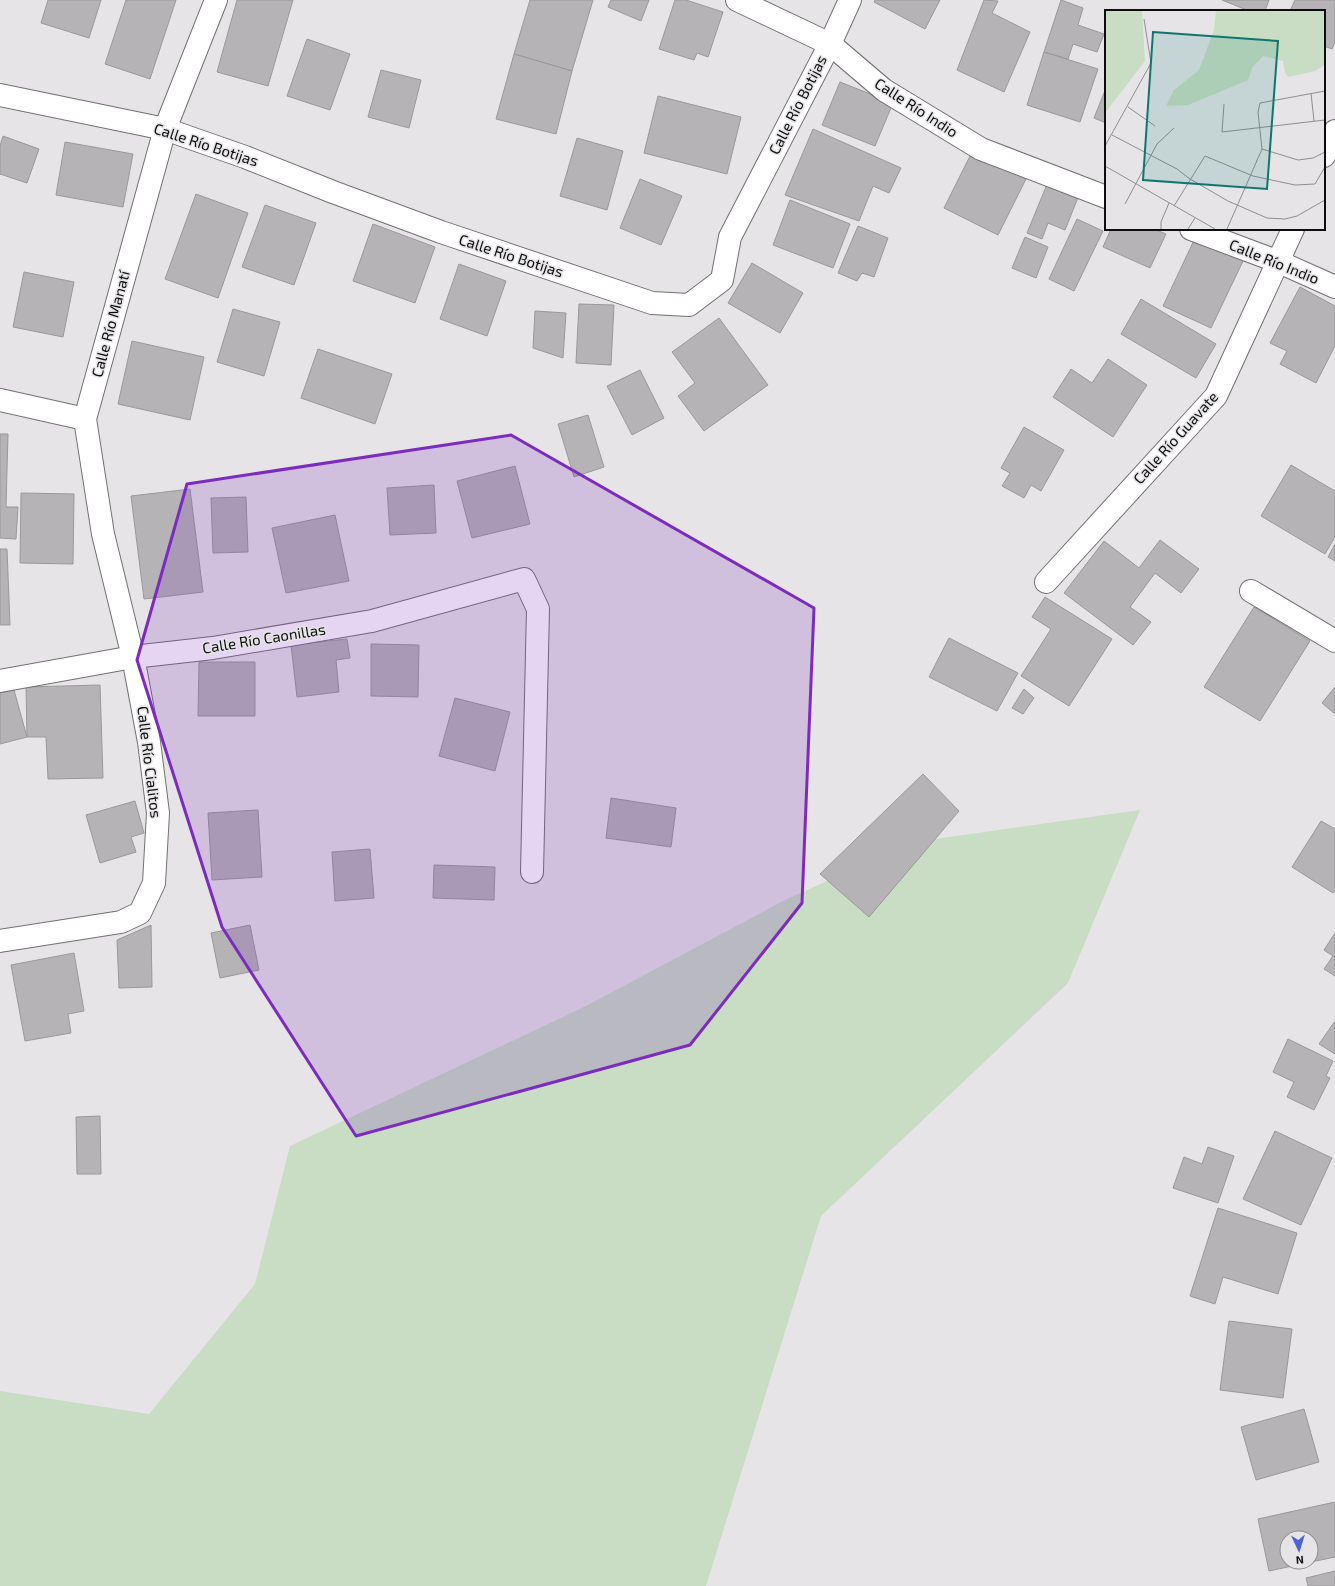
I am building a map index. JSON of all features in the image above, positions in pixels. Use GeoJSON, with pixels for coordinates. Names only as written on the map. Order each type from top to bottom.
{"type":"FeatureCollection","features":[{"type":"Feature","properties":{"kind":"street","name":"Calle Río Manatí"},"geometry":{"type":"LineString","coordinates":[[133,657],[103,534],[85,419],[165,129],[216,0]]}},
{"type":"Feature","properties":{"kind":"street","name":"Calle Río Indio"},"geometry":{"type":"LineString","coordinates":[[737,0],[830,44],[884,90],[981,149],[1105,197]]}},
{"type":"Feature","properties":{"kind":"street","name":"Calle Río Botijas"},"geometry":{"type":"LineString","coordinates":[[0,94],[165,129],[245,157],[333,192],[441,232],[652,303],[688,305],[722,280],[730,237],[830,44],[850,0]]}},
{"type":"Feature","properties":{"kind":"street"},"geometry":{"type":"LineString","coordinates":[[1325,154],[1335,131]]}},
{"type":"Feature","properties":{"kind":"street","name":"Calle Río Indio"},"geometry":{"type":"LineString","coordinates":[[1194,230],[1279,262],[1335,287]]}},
{"type":"Feature","properties":{"kind":"street","name":"Calle Río Guavate"},"geometry":{"type":"LineString","coordinates":[[1046,582],[1216,396],[1293,230]]}},
{"type":"Feature","properties":{"kind":"street"},"geometry":{"type":"LineString","coordinates":[[0,400],[85,419]]}},
{"type":"Feature","properties":{"kind":"street","name":"Calle Río Caonillas"},"geometry":{"type":"LineString","coordinates":[[0,681],[133,657],[213,648],[372,621],[524,579],[538,609],[532,872]]}},
{"type":"Feature","properties":{"kind":"street"},"geometry":{"type":"LineString","coordinates":[[1251,591],[1335,641]]}},
{"type":"Feature","properties":{"kind":"street","name":"Calle Río Cialitos"},"geometry":{"type":"LineString","coordinates":[[0,941],[122,922],[140,913],[154,883],[158,812],[149,742],[133,657]]}},
{"type":"Feature","properties":{"kind":"highlighted area"},"geometry":{"type":"Polygon","coordinates":[[[511,435],[814,608],[802,903],[690,1045],[356,1136],[222,927],[137,660],[187,484],[511,435]]]}},
{"type":"Feature","properties":{"kind":"green space"},"geometry":{"type":"Polygon","coordinates":[[[1140,810],[1068,983],[821,1216],[706,1586],[0,1586],[0,1391],[149,1414],[255,1284],[290,1146],[586,1006],[787,899],[914,842],[1140,810]]]}},
{"type":"Feature","properties":{"kind":"building"},"geometry":{"type":"Polygon","coordinates":[[[48,0],[101,0],[89,38],[41,23],[48,0]]]}},
{"type":"Feature","properties":{"kind":"building"},"geometry":{"type":"Polygon","coordinates":[[[126,0],[176,0],[150,79],[105,64],[126,0]]]}},
{"type":"Feature","properties":{"kind":"building"},"geometry":{"type":"Polygon","coordinates":[[[237,0],[293,0],[268,86],[217,72],[237,0]]]}},
{"type":"Feature","properties":{"kind":"building"},"geometry":{"type":"Polygon","coordinates":[[[530,0],[593,0],[572,71],[514,54],[530,0]]]}},
{"type":"Feature","properties":{"kind":"building"},"geometry":{"type":"Polygon","coordinates":[[[611,0],[649,0],[641,21],[608,7],[611,0]]]}},
{"type":"Feature","properties":{"kind":"building"},"geometry":{"type":"Polygon","coordinates":[[[675,0],[686,0],[723,12],[708,57],[697,53],[694,60],[659,49],[675,0]]]}},
{"type":"Feature","properties":{"kind":"building"},"geometry":{"type":"Polygon","coordinates":[[[875,0],[940,0],[925,29],[874,2],[875,0]]]}},
{"type":"Feature","properties":{"kind":"building"},"geometry":{"type":"Polygon","coordinates":[[[984,0],[998,1],[992,13],[1030,32],[1004,92],[957,70],[984,0]]]}},
{"type":"Feature","properties":{"kind":"building"},"geometry":{"type":"Polygon","coordinates":[[[1061,0],[1083,8],[1078,25],[1104,34],[1097,52],[1073,44],[1068,59],[1044,52],[1061,0]]]}},
{"type":"Feature","properties":{"kind":"building"},"geometry":{"type":"Polygon","coordinates":[[[1222,0],[1269,0],[1265,10],[1247,10],[1222,0]]]}},
{"type":"Feature","properties":{"kind":"building"},"geometry":{"type":"Polygon","coordinates":[[[1295,0],[1335,0],[1335,42],[1332,49],[1325,46],[1325,10],[1290,10],[1295,0]]]}},
{"type":"Feature","properties":{"kind":"building"},"geometry":{"type":"Polygon","coordinates":[[[307,39],[350,54],[330,110],[287,96],[307,39]]]}},
{"type":"Feature","properties":{"kind":"building"},"geometry":{"type":"Polygon","coordinates":[[[1044,52],[1098,69],[1080,122],[1027,105],[1044,52]]]}},
{"type":"Feature","properties":{"kind":"building"},"geometry":{"type":"Polygon","coordinates":[[[514,54],[572,71],[556,134],[496,119],[514,54]]]}},
{"type":"Feature","properties":{"kind":"building"},"geometry":{"type":"Polygon","coordinates":[[[381,70],[421,80],[409,128],[368,117],[381,70]]]}},
{"type":"Feature","properties":{"kind":"building"},"geometry":{"type":"Polygon","coordinates":[[[840,82],[893,103],[875,146],[822,125],[840,82]]]}},
{"type":"Feature","properties":{"kind":"building"},"geometry":{"type":"Polygon","coordinates":[[[1105,90],[1105,123],[1094,118],[1105,90]]]}},
{"type":"Feature","properties":{"kind":"building"},"geometry":{"type":"Polygon","coordinates":[[[658,96],[741,117],[727,174],[644,153],[658,96]]]}},
{"type":"Feature","properties":{"kind":"building"},"geometry":{"type":"Polygon","coordinates":[[[813,129],[901,168],[889,193],[873,186],[859,221],[785,195],[813,129]]]}},
{"type":"Feature","properties":{"kind":"building"},"geometry":{"type":"Polygon","coordinates":[[[3,136],[39,149],[27,183],[0,174],[0,146],[3,136]]]}},
{"type":"Feature","properties":{"kind":"building"},"geometry":{"type":"Polygon","coordinates":[[[577,138],[623,151],[607,210],[560,196],[577,138]]]}},
{"type":"Feature","properties":{"kind":"building"},"geometry":{"type":"Polygon","coordinates":[[[65,142],[133,154],[123,207],[56,195],[65,142]]]}},
{"type":"Feature","properties":{"kind":"building"},"geometry":{"type":"Polygon","coordinates":[[[972,152],[1026,179],[998,235],[944,208],[972,152]]]}},
{"type":"Feature","properties":{"kind":"building"},"geometry":{"type":"Polygon","coordinates":[[[1050,177],[1081,190],[1065,230],[1048,223],[1042,239],[1027,233],[1050,177]]]}},
{"type":"Feature","properties":{"kind":"building"},"geometry":{"type":"Polygon","coordinates":[[[640,179],[682,196],[661,245],[620,228],[640,179]]]}},
{"type":"Feature","properties":{"kind":"building"},"geometry":{"type":"Polygon","coordinates":[[[196,194],[248,213],[218,298],[165,279],[196,194]]]}},
{"type":"Feature","properties":{"kind":"building"},"geometry":{"type":"Polygon","coordinates":[[[790,200],[850,224],[833,268],[773,245],[790,200]]]}},
{"type":"Feature","properties":{"kind":"building"},"geometry":{"type":"Polygon","coordinates":[[[265,205],[316,223],[294,285],[242,267],[265,205]]]}},
{"type":"Feature","properties":{"kind":"building"},"geometry":{"type":"Polygon","coordinates":[[[1077,219],[1103,231],[1074,291],[1049,279],[1077,219]]]}},
{"type":"Feature","properties":{"kind":"building"},"geometry":{"type":"Polygon","coordinates":[[[373,224],[435,247],[415,303],[353,281],[373,224]]]}},
{"type":"Feature","properties":{"kind":"building"},"geometry":{"type":"Polygon","coordinates":[[[858,226],[888,238],[874,277],[862,273],[857,281],[838,273],[858,226]]]}},
{"type":"Feature","properties":{"kind":"building"},"geometry":{"type":"Polygon","coordinates":[[[1111,230],[1156,230],[1166,234],[1150,268],[1103,247],[1111,230]]]}},
{"type":"Feature","properties":{"kind":"building"},"geometry":{"type":"Polygon","coordinates":[[[1196,236],[1244,259],[1211,328],[1163,306],[1196,236]]]}},
{"type":"Feature","properties":{"kind":"building"},"geometry":{"type":"Polygon","coordinates":[[[1025,237],[1048,247],[1036,278],[1012,268],[1025,237]]]}},
{"type":"Feature","properties":{"kind":"building"},"geometry":{"type":"Polygon","coordinates":[[[752,263],[803,293],[780,333],[728,303],[752,263]]]}},
{"type":"Feature","properties":{"kind":"building"},"geometry":{"type":"Polygon","coordinates":[[[459,264],[506,281],[487,336],[440,319],[459,264]]]}},
{"type":"Feature","properties":{"kind":"building"},"geometry":{"type":"Polygon","coordinates":[[[24,272],[74,282],[63,337],[13,327],[24,272]]]}},
{"type":"Feature","properties":{"kind":"building"},"geometry":{"type":"Polygon","coordinates":[[[1300,287],[1335,306],[1335,346],[1316,383],[1280,364],[1287,351],[1270,343],[1300,287]]]}},
{"type":"Feature","properties":{"kind":"building"},"geometry":{"type":"Polygon","coordinates":[[[1141,299],[1216,344],[1196,378],[1121,334],[1141,299]]]}},
{"type":"Feature","properties":{"kind":"building"},"geometry":{"type":"Polygon","coordinates":[[[579,304],[614,305],[611,365],[576,363],[579,304]]]}},
{"type":"Feature","properties":{"kind":"building"},"geometry":{"type":"Polygon","coordinates":[[[233,309],[280,322],[264,376],[217,362],[233,309]]]}},
{"type":"Feature","properties":{"kind":"building"},"geometry":{"type":"Polygon","coordinates":[[[535,311],[566,313],[563,358],[533,348],[535,311]]]}},
{"type":"Feature","properties":{"kind":"building"},"geometry":{"type":"Polygon","coordinates":[[[719,318],[768,385],[704,431],[678,396],[695,383],[672,352],[719,318]]]}},
{"type":"Feature","properties":{"kind":"building"},"geometry":{"type":"Polygon","coordinates":[[[132,341],[204,357],[190,420],[118,404],[132,341]]]}},
{"type":"Feature","properties":{"kind":"building"},"geometry":{"type":"Polygon","coordinates":[[[318,349],[392,374],[375,424],[301,398],[318,349]]]}},
{"type":"Feature","properties":{"kind":"building"},"geometry":{"type":"Polygon","coordinates":[[[1108,359],[1147,385],[1113,437],[1053,397],[1071,369],[1092,383],[1108,359]]]}},
{"type":"Feature","properties":{"kind":"building"},"geometry":{"type":"Polygon","coordinates":[[[640,370],[664,418],[632,435],[607,386],[640,370]]]}},
{"type":"Feature","properties":{"kind":"building"},"geometry":{"type":"Polygon","coordinates":[[[588,415],[604,467],[574,477],[558,424],[588,415]]]}},
{"type":"Feature","properties":{"kind":"building"},"geometry":{"type":"Polygon","coordinates":[[[1024,427],[1064,450],[1041,491],[1031,485],[1024,498],[1002,486],[1010,473],[1001,468],[1024,427]]]}},
{"type":"Feature","properties":{"kind":"building"},"geometry":{"type":"Polygon","coordinates":[[[0,434],[8,434],[6,507],[18,507],[16,539],[0,538],[0,434]]]}},
{"type":"Feature","properties":{"kind":"building"},"geometry":{"type":"Polygon","coordinates":[[[1291,465],[1335,491],[1335,537],[1325,554],[1261,516],[1291,465]]]}},
{"type":"Feature","properties":{"kind":"building"},"geometry":{"type":"Polygon","coordinates":[[[515,466],[530,524],[472,538],[457,481],[515,466]]]}},
{"type":"Feature","properties":{"kind":"building"},"geometry":{"type":"Polygon","coordinates":[[[434,485],[436,533],[390,535],[387,488],[434,485]]]}},
{"type":"Feature","properties":{"kind":"building"},"geometry":{"type":"Polygon","coordinates":[[[190,489],[203,592],[144,599],[131,496],[190,489]]]}},
{"type":"Feature","properties":{"kind":"building"},"geometry":{"type":"Polygon","coordinates":[[[21,493],[74,494],[73,564],[20,563],[21,493]]]}},
{"type":"Feature","properties":{"kind":"building"},"geometry":{"type":"Polygon","coordinates":[[[246,497],[248,552],[213,553],[211,498],[246,497]]]}},
{"type":"Feature","properties":{"kind":"building"},"geometry":{"type":"Polygon","coordinates":[[[335,515],[349,581],[286,593],[272,528],[335,515]]]}},
{"type":"Feature","properties":{"kind":"building"},"geometry":{"type":"Polygon","coordinates":[[[1160,540],[1199,569],[1181,593],[1155,573],[1130,607],[1151,622],[1133,645],[1064,593],[1104,541],[1139,568],[1160,540]]]}},
{"type":"Feature","properties":{"kind":"building"},"geometry":{"type":"Polygon","coordinates":[[[1335,544],[1335,561],[1328,557],[1335,544]]]}},
{"type":"Feature","properties":{"kind":"building"},"geometry":{"type":"Polygon","coordinates":[[[0,549],[7,549],[10,625],[0,625],[0,549]]]}},
{"type":"Feature","properties":{"kind":"building"},"geometry":{"type":"Polygon","coordinates":[[[1045,597],[1112,639],[1069,706],[1021,676],[1051,629],[1032,617],[1045,597]]]}},
{"type":"Feature","properties":{"kind":"building"},"geometry":{"type":"Polygon","coordinates":[[[1254,607],[1310,641],[1260,721],[1204,687],[1254,607]]]}},
{"type":"Feature","properties":{"kind":"building"},"geometry":{"type":"Polygon","coordinates":[[[949,638],[1018,673],[997,711],[929,677],[949,638]]]}},
{"type":"Feature","properties":{"kind":"building"},"geometry":{"type":"Polygon","coordinates":[[[347,639],[350,658],[336,660],[339,692],[297,697],[291,645],[347,639]]]}},
{"type":"Feature","properties":{"kind":"building"},"geometry":{"type":"Polygon","coordinates":[[[371,644],[419,645],[418,697],[371,696],[371,644]]]}},
{"type":"Feature","properties":{"kind":"building"},"geometry":{"type":"Polygon","coordinates":[[[199,662],[255,662],[255,716],[198,716],[199,662]]]}},
{"type":"Feature","properties":{"kind":"building"},"geometry":{"type":"Polygon","coordinates":[[[100,685],[103,778],[48,779],[46,737],[27,737],[26,687],[100,685]]]}},
{"type":"Feature","properties":{"kind":"building"},"geometry":{"type":"Polygon","coordinates":[[[1335,687],[1335,714],[1322,703],[1335,687]]]}},
{"type":"Feature","properties":{"kind":"building"},"geometry":{"type":"Polygon","coordinates":[[[1024,689],[1034,698],[1023,714],[1012,708],[1024,689]]]}},
{"type":"Feature","properties":{"kind":"building"},"geometry":{"type":"Polygon","coordinates":[[[14,690],[27,737],[0,744],[0,693],[14,690]]]}},
{"type":"Feature","properties":{"kind":"building"},"geometry":{"type":"Polygon","coordinates":[[[455,698],[510,712],[495,771],[439,756],[455,698]]]}},
{"type":"Feature","properties":{"kind":"building"},"geometry":{"type":"Polygon","coordinates":[[[923,774],[959,811],[869,917],[820,874],[923,774]]]}},
{"type":"Feature","properties":{"kind":"building"},"geometry":{"type":"Polygon","coordinates":[[[611,798],[676,808],[671,847],[606,838],[611,798]]]}},
{"type":"Feature","properties":{"kind":"building"},"geometry":{"type":"Polygon","coordinates":[[[135,801],[144,833],[131,837],[136,852],[100,863],[86,815],[135,801]]]}},
{"type":"Feature","properties":{"kind":"building"},"geometry":{"type":"Polygon","coordinates":[[[258,810],[262,877],[212,880],[208,813],[258,810]]]}},
{"type":"Feature","properties":{"kind":"building"},"geometry":{"type":"Polygon","coordinates":[[[1321,821],[1335,829],[1335,890],[1333,893],[1292,867],[1321,821]]]}},
{"type":"Feature","properties":{"kind":"building"},"geometry":{"type":"Polygon","coordinates":[[[370,849],[374,898],[335,901],[332,852],[370,849]]]}},
{"type":"Feature","properties":{"kind":"building"},"geometry":{"type":"Polygon","coordinates":[[[434,865],[495,867],[494,900],[433,898],[434,865]]]}},
{"type":"Feature","properties":{"kind":"building"},"geometry":{"type":"Polygon","coordinates":[[[151,925],[152,987],[119,988],[117,940],[151,925]]]}},
{"type":"Feature","properties":{"kind":"building"},"geometry":{"type":"Polygon","coordinates":[[[250,925],[259,970],[220,978],[211,933],[250,925]]]}},
{"type":"Feature","properties":{"kind":"building"},"geometry":{"type":"Polygon","coordinates":[[[1335,933],[1335,976],[1324,969],[1333,956],[1324,950],[1335,933]]]}},
{"type":"Feature","properties":{"kind":"building"},"geometry":{"type":"Polygon","coordinates":[[[74,953],[84,1011],[68,1014],[71,1033],[25,1041],[11,965],[74,953]]]}},
{"type":"Feature","properties":{"kind":"building"},"geometry":{"type":"Polygon","coordinates":[[[1335,1021],[1335,1054],[1319,1044],[1335,1021]]]}},
{"type":"Feature","properties":{"kind":"building"},"geometry":{"type":"Polygon","coordinates":[[[1288,1039],[1333,1061],[1326,1076],[1330,1078],[1314,1110],[1287,1097],[1294,1082],[1273,1072],[1288,1039]]]}},
{"type":"Feature","properties":{"kind":"building"},"geometry":{"type":"Polygon","coordinates":[[[100,1116],[101,1174],[77,1174],[76,1117],[100,1116]]]}},
{"type":"Feature","properties":{"kind":"building"},"geometry":{"type":"Polygon","coordinates":[[[1275,1131],[1332,1158],[1301,1225],[1243,1199],[1275,1131]]]}},
{"type":"Feature","properties":{"kind":"building"},"geometry":{"type":"Polygon","coordinates":[[[1208,1147],[1234,1156],[1218,1203],[1173,1188],[1184,1157],[1202,1164],[1208,1147]]]}},
{"type":"Feature","properties":{"kind":"building"},"geometry":{"type":"Polygon","coordinates":[[[1218,1208],[1297,1233],[1278,1294],[1223,1277],[1215,1304],[1190,1296],[1218,1208]]]}},
{"type":"Feature","properties":{"kind":"building"},"geometry":{"type":"Polygon","coordinates":[[[1229,1321],[1292,1329],[1283,1398],[1220,1390],[1229,1321]]]}},
{"type":"Feature","properties":{"kind":"building"},"geometry":{"type":"Polygon","coordinates":[[[1304,1409],[1319,1462],[1256,1480],[1241,1427],[1304,1409]]]}},
{"type":"Feature","properties":{"kind":"building"},"geometry":{"type":"Polygon","coordinates":[[[1335,1502],[1335,1557],[1319,1560],[1319,1530],[1279,1530],[1279,1569],[1269,1571],[1258,1519],[1335,1502]]]}},
{"type":"Feature","properties":{"kind":"building"},"geometry":{"type":"Polygon","coordinates":[[[1335,1571],[1335,1586],[1308,1586],[1306,1578],[1335,1571]]]}}]}
